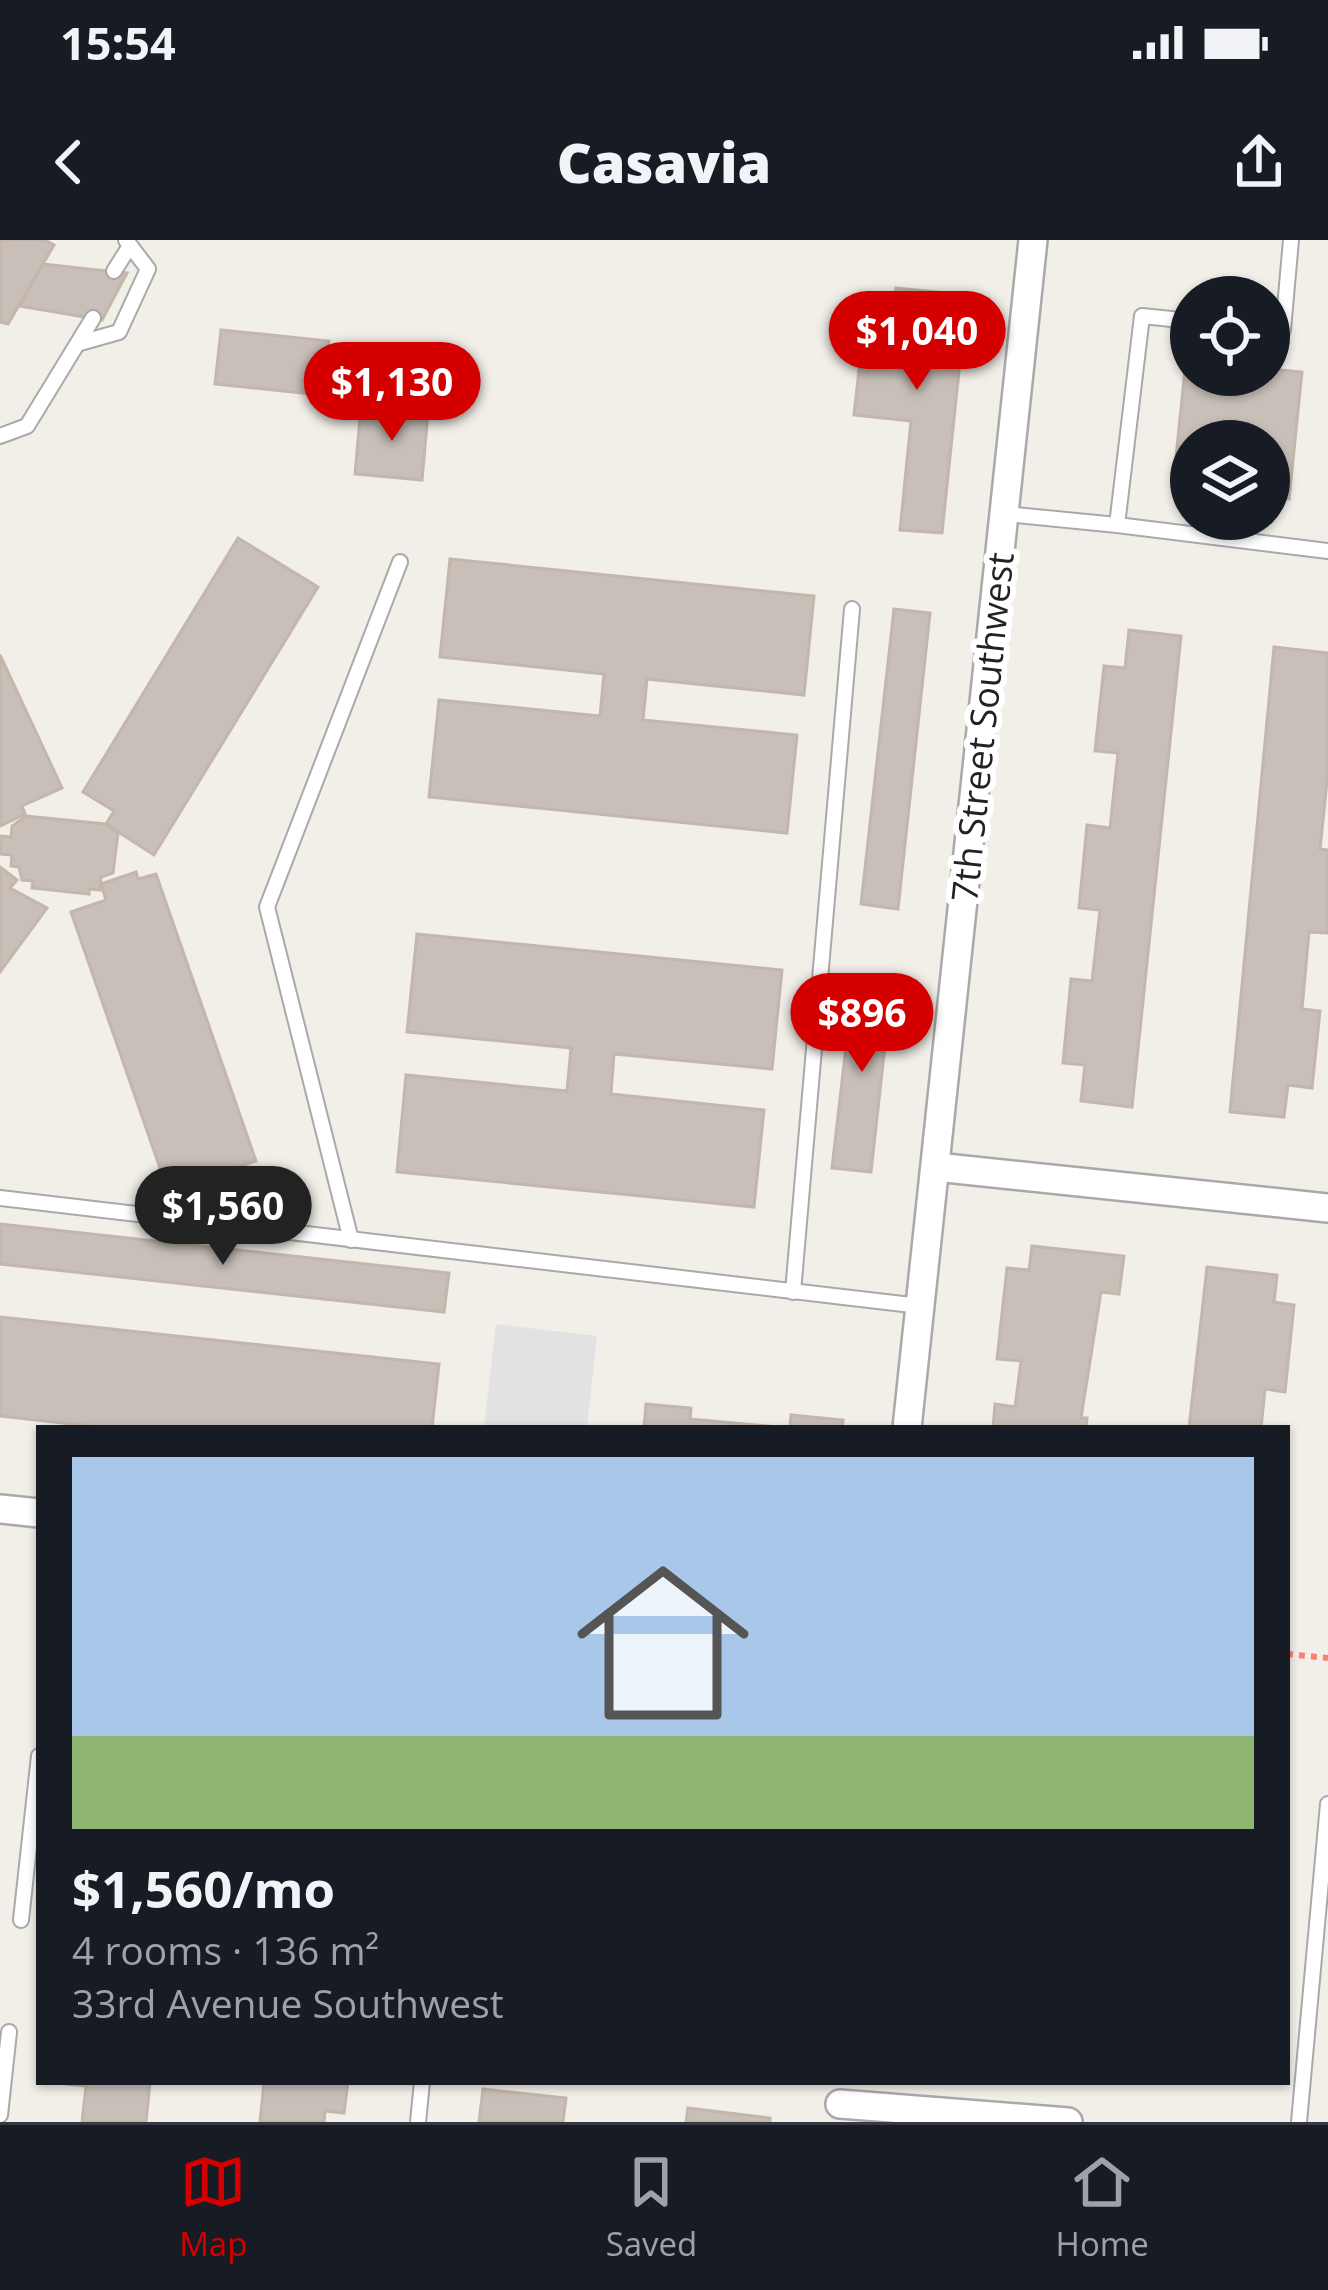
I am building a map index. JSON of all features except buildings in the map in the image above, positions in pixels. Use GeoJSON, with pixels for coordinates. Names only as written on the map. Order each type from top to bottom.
{"type":"FeatureCollection","features":[{"type":"Feature","properties":{"kind":"street","name":"7th Street Southwest"},"geometry":{"type":"LineString","coordinates":[[908,1425],[1033,240]]}},
{"type":"Feature","properties":{"kind":"street"},"geometry":{"type":"LineString","coordinates":[[936,1167],[1328,1208]]}},
{"type":"Feature","properties":{"kind":"street"},"geometry":{"type":"LineString","coordinates":[[0,1509],[36,1514]]}},
{"type":"Feature","properties":{"kind":"street"},"geometry":{"type":"LineString","coordinates":[[840,2103],[1068,2122]]}},
{"type":"Feature","properties":{"kind":"lane"},"geometry":{"type":"LineString","coordinates":[[1288,276],[1291,240]]}},
{"type":"Feature","properties":{"kind":"lane"},"geometry":{"type":"LineString","coordinates":[[80,343],[119,332],[148,269],[127,244],[114,272]]}},
{"type":"Feature","properties":{"kind":"lane"},"geometry":{"type":"LineString","coordinates":[[1117,525],[1142,316],[1170,319]]}},
{"type":"Feature","properties":{"kind":"lane"},"geometry":{"type":"LineString","coordinates":[[0,436],[27,426],[93,318]]}},
{"type":"Feature","properties":{"kind":"lane"},"geometry":{"type":"LineString","coordinates":[[1005,514],[1328,551]]}},
{"type":"Feature","properties":{"kind":"lane"},"geometry":{"type":"LineString","coordinates":[[351,1240],[267,907],[400,562]]}},
{"type":"Feature","properties":{"kind":"lane"},"geometry":{"type":"LineString","coordinates":[[793,1292],[852,609]]}},
{"type":"Feature","properties":{"kind":"lane"},"geometry":{"type":"LineString","coordinates":[[0,1198],[920,1306]]}},
{"type":"Feature","properties":{"kind":"lane"},"geometry":{"type":"LineString","coordinates":[[21,1920],[36,1783]]}},
{"type":"Feature","properties":{"kind":"lane"},"geometry":{"type":"LineString","coordinates":[[1299,2122],[1328,1804]]}},
{"type":"Feature","properties":{"kind":"lane"},"geometry":{"type":"LineString","coordinates":[[0,2115],[9,2032]]}},
{"type":"Feature","properties":{"kind":"lane"},"geometry":{"type":"LineString","coordinates":[[418,2122],[422,2085]]}},
{"type":"Feature","properties":{"kind":"path"},"geometry":{"type":"LineString","coordinates":[[1290,1654],[1328,1658]]}},
{"type":"Feature","properties":{"kind":"shaded area"},"geometry":{"type":"Polygon","coordinates":[[[496,1324],[597,1336],[587,1425],[484,1425],[496,1324]]]}}]}
